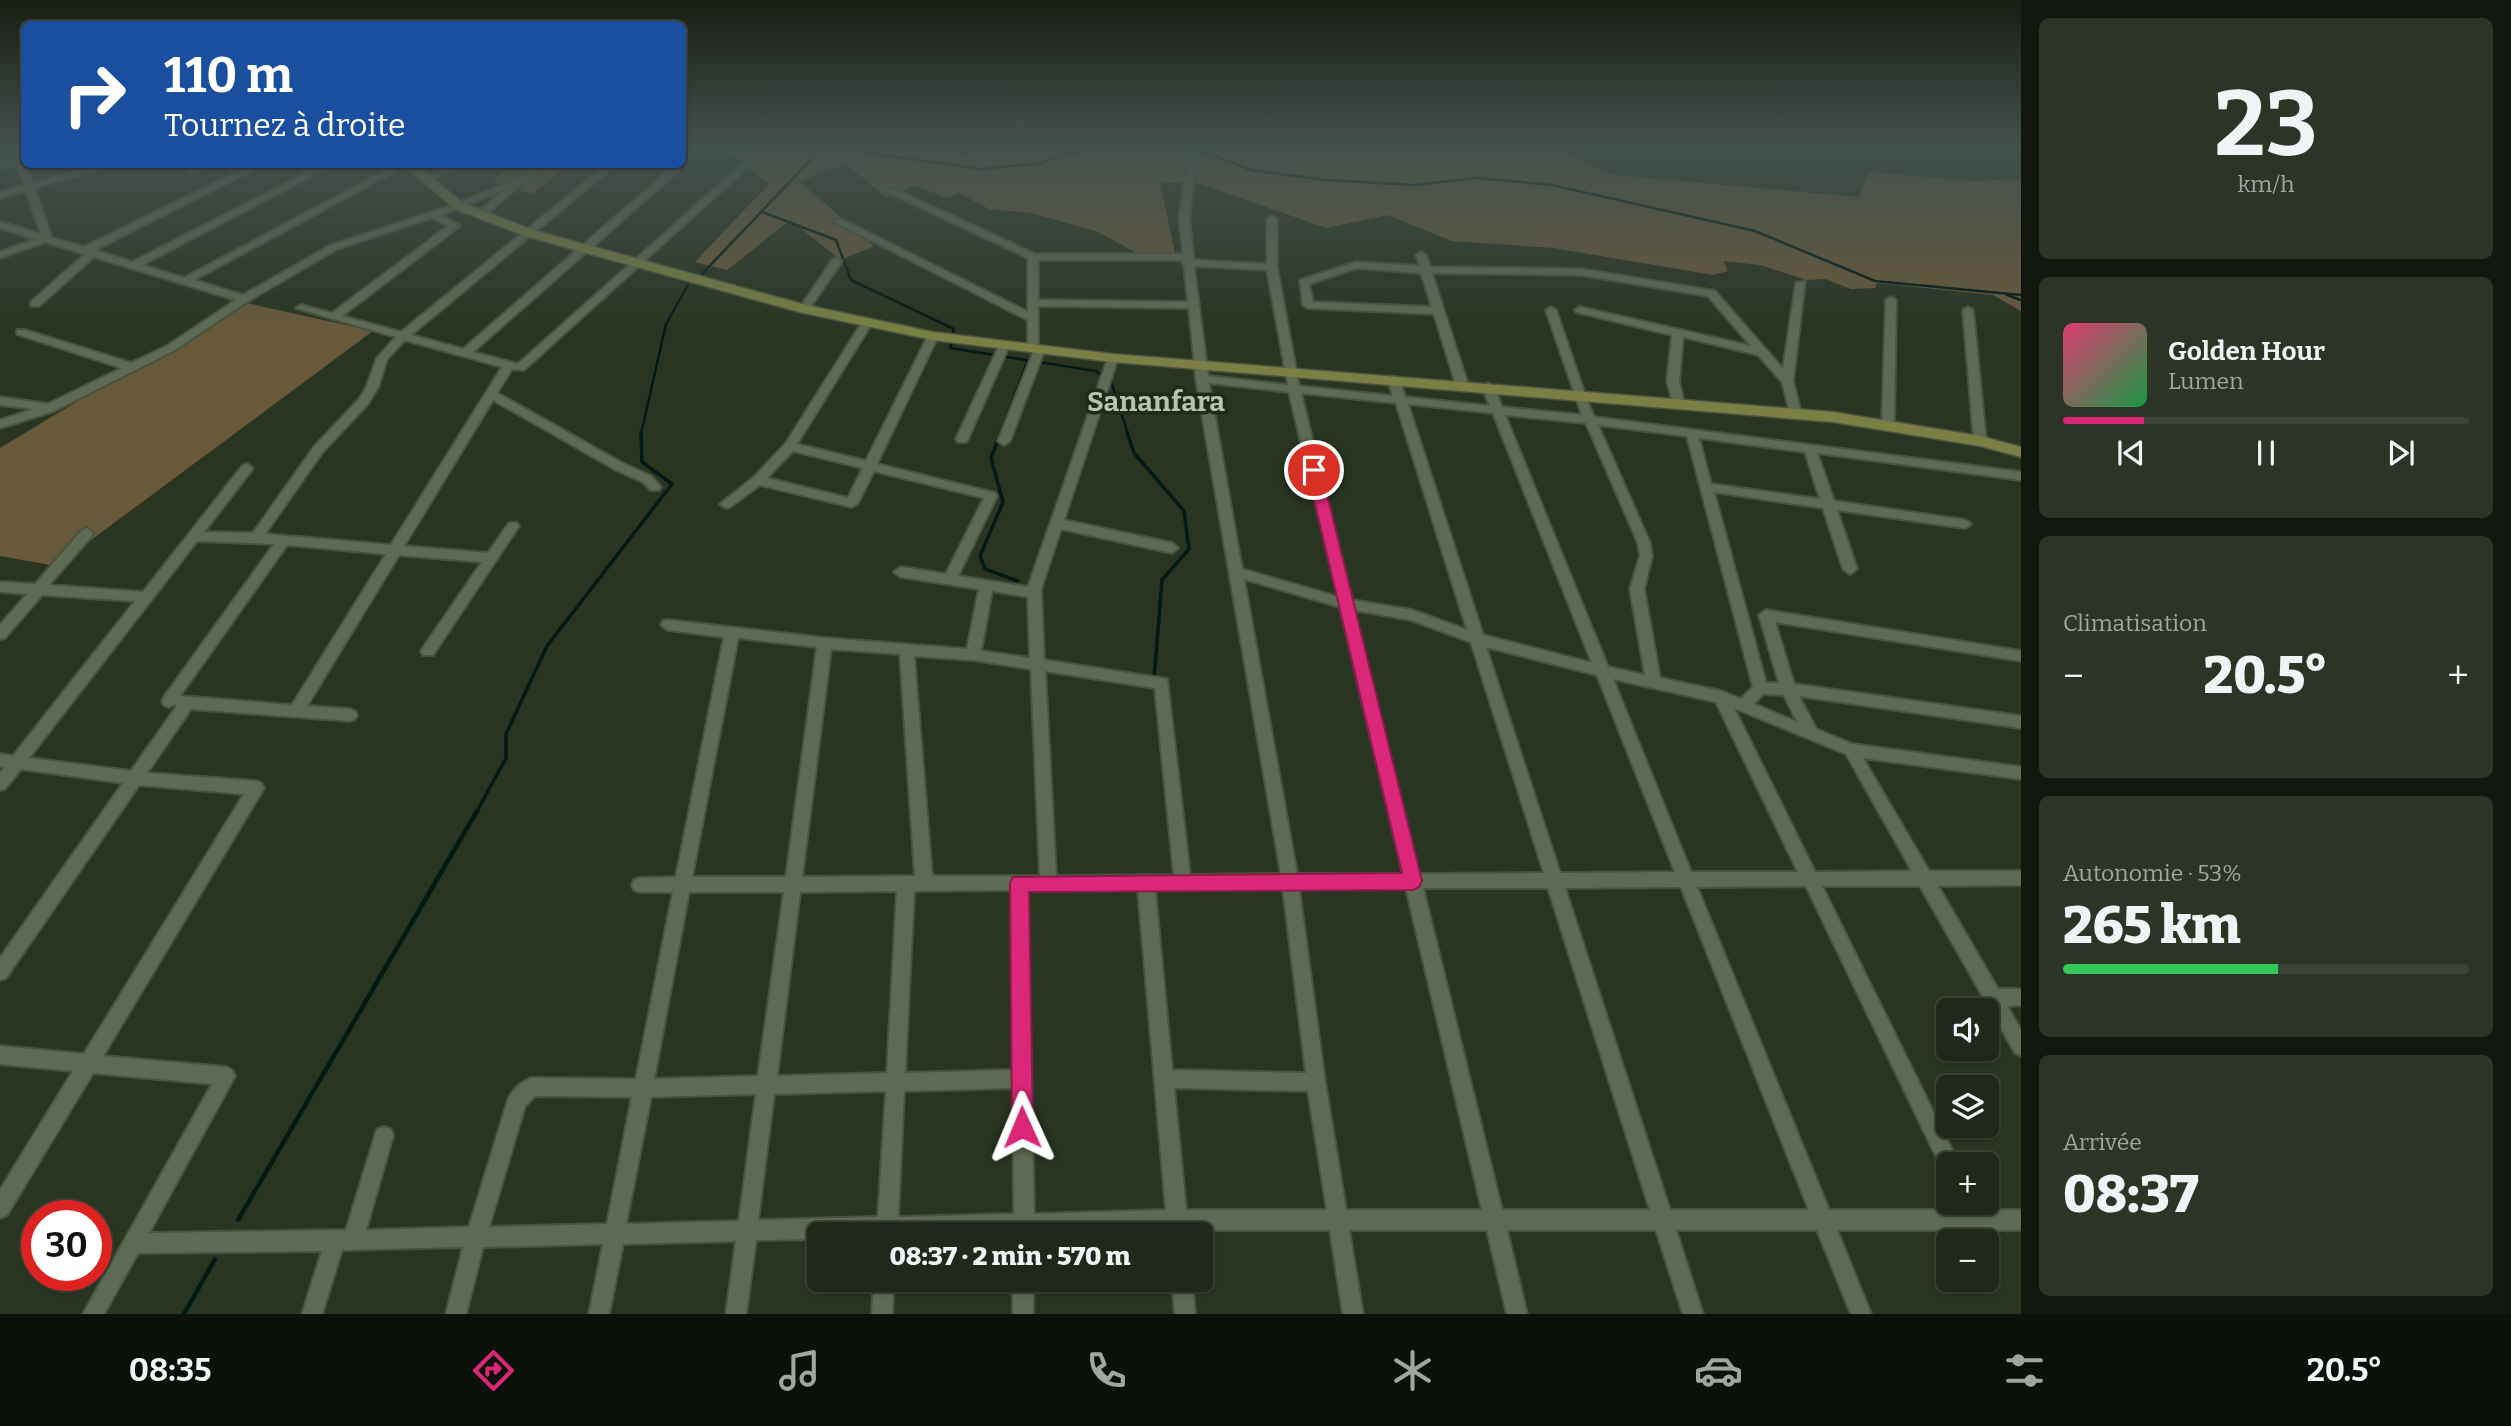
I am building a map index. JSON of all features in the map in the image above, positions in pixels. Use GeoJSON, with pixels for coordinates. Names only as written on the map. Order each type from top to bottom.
{"type":"FeatureCollection","features":[{"type":"Feature","properties":{"kind":"main road"},"geometry":{"type":"LineString","coordinates":[[464,208],[529,233],[804,309],[933,336],[1036,351],[1113,358],[1201,372],[1290,371],[1795,413],[1888,424],[2021,452]]}},
{"type":"Feature","properties":{"kind":"street"},"geometry":{"type":"LineString","coordinates":[[37,208],[47,238]]}},
{"type":"Feature","properties":{"kind":"street"},"geometry":{"type":"LineString","coordinates":[[35,304],[90,251],[174,208]]}},
{"type":"Feature","properties":{"kind":"street"},"geometry":{"type":"LineString","coordinates":[[134,265],[245,208]]}},
{"type":"Feature","properties":{"kind":"street"},"geometry":{"type":"LineString","coordinates":[[184,281],[322,208]]}},
{"type":"Feature","properties":{"kind":"street"},"geometry":{"type":"LineString","coordinates":[[0,424],[50,408],[194,335],[244,299],[334,247],[451,208]]}},
{"type":"Feature","properties":{"kind":"street"},"geometry":{"type":"LineString","coordinates":[[480,215],[488,208]]}},
{"type":"Feature","properties":{"kind":"street"},"geometry":{"type":"LineString","coordinates":[[256,538],[318,450],[363,402],[372,388],[382,358],[403,336],[559,208]]}},
{"type":"Feature","properties":{"kind":"street"},"geometry":{"type":"LineString","coordinates":[[465,353],[632,208]]}},
{"type":"Feature","properties":{"kind":"street"},"geometry":{"type":"LineString","coordinates":[[301,308],[520,368],[698,208]]}},
{"type":"Feature","properties":{"kind":"street"},"geometry":{"type":"LineString","coordinates":[[929,208],[1033,257],[1187,260],[1272,267]]}},
{"type":"Feature","properties":{"kind":"street"},"geometry":{"type":"LineString","coordinates":[[1185,208],[1187,260],[1201,372],[1239,573],[1290,881],[1315,1082],[1353,1314]]}},
{"type":"Feature","properties":{"kind":"street"},"geometry":{"type":"LineString","coordinates":[[334,317],[455,226],[431,214]]}},
{"type":"Feature","properties":{"kind":"street"},"geometry":{"type":"LineString","coordinates":[[1272,219],[1272,267],[1294,389],[1517,1314]]}},
{"type":"Feature","properties":{"kind":"street"},"geometry":{"type":"LineString","coordinates":[[838,221],[1033,319]]}},
{"type":"Feature","properties":{"kind":"street"},"geometry":{"type":"LineString","coordinates":[[0,225],[244,299]]}},
{"type":"Feature","properties":{"kind":"street"},"geometry":{"type":"LineString","coordinates":[[0,255],[47,238]]}},
{"type":"Feature","properties":{"kind":"street"},"geometry":{"type":"LineString","coordinates":[[1421,255],[1428,270],[1462,385]]}},
{"type":"Feature","properties":{"kind":"street"},"geometry":{"type":"LineString","coordinates":[[1004,441],[1036,351],[1033,257]]}},
{"type":"Feature","properties":{"kind":"street"},"geometry":{"type":"LineString","coordinates":[[804,309],[837,261]]}},
{"type":"Feature","properties":{"kind":"street"},"geometry":{"type":"LineString","coordinates":[[1440,311],[1308,305],[1304,282],[1356,265],[1428,270],[1581,272],[1711,293],[1787,381]]}},
{"type":"Feature","properties":{"kind":"street"},"geometry":{"type":"LineString","coordinates":[[1795,413],[1787,381],[1801,284]]}},
{"type":"Feature","properties":{"kind":"street"},"geometry":{"type":"LineString","coordinates":[[1888,424],[1891,300]]}},
{"type":"Feature","properties":{"kind":"street"},"geometry":{"type":"LineString","coordinates":[[1033,303],[1192,305]]}},
{"type":"Feature","properties":{"kind":"street"},"geometry":{"type":"LineString","coordinates":[[1551,310],[1579,394],[1644,543],[1646,556],[1637,589],[1654,683]]}},
{"type":"Feature","properties":{"kind":"street"},"geometry":{"type":"LineString","coordinates":[[1580,310],[1761,352]]}},
{"type":"Feature","properties":{"kind":"street"},"geometry":{"type":"LineString","coordinates":[[1968,310],[1980,442]]}},
{"type":"Feature","properties":{"kind":"street"},"geometry":{"type":"LineString","coordinates":[[726,504],[758,480],[790,446],[866,323]]}},
{"type":"Feature","properties":{"kind":"street"},"geometry":{"type":"LineString","coordinates":[[21,332],[131,367]]}},
{"type":"Feature","properties":{"kind":"street"},"geometry":{"type":"LineString","coordinates":[[1678,332],[1673,382],[1678,402]]}},
{"type":"Feature","properties":{"kind":"street"},"geometry":{"type":"LineString","coordinates":[[758,480],[852,503],[933,336]]}},
{"type":"Feature","properties":{"kind":"street"},"geometry":{"type":"LineString","coordinates":[[962,439],[1004,346]]}},
{"type":"Feature","properties":{"kind":"street"},"geometry":{"type":"LineString","coordinates":[[1048,883],[1034,593],[1113,358]]}},
{"type":"Feature","properties":{"kind":"street"},"geometry":{"type":"LineString","coordinates":[[296,711],[508,366]]}},
{"type":"Feature","properties":{"kind":"street"},"geometry":{"type":"LineString","coordinates":[[1201,372],[1294,389],[1590,420],[2021,476]]}},
{"type":"Feature","properties":{"kind":"street"},"geometry":{"type":"LineString","coordinates":[[1394,380],[1693,1314]]}},
{"type":"Feature","properties":{"kind":"street"},"geometry":{"type":"LineString","coordinates":[[1488,387],[1861,1314]]}},
{"type":"Feature","properties":{"kind":"street"},"geometry":{"type":"LineString","coordinates":[[490,394],[620,467],[647,479],[655,487]]}},
{"type":"Feature","properties":{"kind":"street"},"geometry":{"type":"LineString","coordinates":[[0,401],[50,408]]}},
{"type":"Feature","properties":{"kind":"street"},"geometry":{"type":"LineString","coordinates":[[1692,434],[1760,688]]}},
{"type":"Feature","properties":{"kind":"street"},"geometry":{"type":"LineString","coordinates":[[790,446],[991,496],[950,580]]}},
{"type":"Feature","properties":{"kind":"street"},"geometry":{"type":"LineString","coordinates":[[1810,449],[1850,569]]}},
{"type":"Feature","properties":{"kind":"street"},"geometry":{"type":"LineString","coordinates":[[0,784],[247,468]]}},
{"type":"Feature","properties":{"kind":"street"},"geometry":{"type":"LineString","coordinates":[[1706,487],[1965,524]]}},
{"type":"Feature","properties":{"kind":"street"},"geometry":{"type":"LineString","coordinates":[[1056,523],[1172,548]]}},
{"type":"Feature","properties":{"kind":"street"},"geometry":{"type":"LineString","coordinates":[[428,651],[513,526]]}},
{"type":"Feature","properties":{"kind":"street"},"geometry":{"type":"LineString","coordinates":[[0,634],[87,533]]}},
{"type":"Feature","properties":{"kind":"street"},"geometry":{"type":"LineString","coordinates":[[193,536],[256,538],[394,552],[492,558]]}},
{"type":"Feature","properties":{"kind":"street"},"geometry":{"type":"LineString","coordinates":[[283,541],[169,701],[350,715]]}},
{"type":"Feature","properties":{"kind":"street"},"geometry":{"type":"LineString","coordinates":[[901,572],[1034,593]]}},
{"type":"Feature","properties":{"kind":"street"},"geometry":{"type":"LineString","coordinates":[[1239,573],[1346,604],[1412,615],[1477,639],[1602,671],[1721,697],[1851,750],[2021,772]]}},
{"type":"Feature","properties":{"kind":"street"},"geometry":{"type":"LineString","coordinates":[[972,655],[986,586]]}},
{"type":"Feature","properties":{"kind":"street"},"geometry":{"type":"LineString","coordinates":[[0,587],[146,597]]}},
{"type":"Feature","properties":{"kind":"street"},"geometry":{"type":"LineString","coordinates":[[1811,734],[1788,689],[1766,615],[2021,656]]}},
{"type":"Feature","properties":{"kind":"street"},"geometry":{"type":"LineString","coordinates":[[668,625],[825,643],[972,655],[1162,683],[1183,883]]}},
{"type":"Feature","properties":{"kind":"street"},"geometry":{"type":"LineString","coordinates":[[599,1314],[732,632]]}},
{"type":"Feature","properties":{"kind":"street"},"geometry":{"type":"LineString","coordinates":[[736,1314],[825,643]]}},
{"type":"Feature","properties":{"kind":"street"},"geometry":{"type":"LineString","coordinates":[[887,1222],[895,1082],[915,884],[906,648]]}},
{"type":"Feature","properties":{"kind":"street"},"geometry":{"type":"LineString","coordinates":[[1760,688],[1788,689],[2021,722]]}},
{"type":"Feature","properties":{"kind":"street"},"geometry":{"type":"LineString","coordinates":[[1744,706],[1760,688]]}},
{"type":"Feature","properties":{"kind":"street"},"geometry":{"type":"LineString","coordinates":[[1721,697],[1944,1152]]}},
{"type":"Feature","properties":{"kind":"street"},"geometry":{"type":"LineString","coordinates":[[0,972],[187,703]]}},
{"type":"Feature","properties":{"kind":"street"},"geometry":{"type":"LineString","coordinates":[[1851,750],[1993,998],[2021,997]]}},
{"type":"Feature","properties":{"kind":"street"},"geometry":{"type":"LineString","coordinates":[[0,760],[135,778],[256,788],[0,1208]]}},
{"type":"Feature","properties":{"kind":"street"},"geometry":{"type":"LineString","coordinates":[[640,886],[2021,878]]}},
{"type":"Feature","properties":{"kind":"street"},"geometry":{"type":"LineString","coordinates":[[1019,883],[1024,1222]]}},
{"type":"Feature","properties":{"kind":"street"},"geometry":{"type":"LineString","coordinates":[[1146,883],[1177,1222]]}},
{"type":"Feature","properties":{"kind":"street"},"geometry":{"type":"LineString","coordinates":[[1999,1008],[2021,1047]]}},
{"type":"Feature","properties":{"kind":"street"},"geometry":{"type":"LineString","coordinates":[[0,1055],[226,1076],[93,1314]]}},
{"type":"Feature","properties":{"kind":"street"},"geometry":{"type":"LineString","coordinates":[[456,1314],[476,1236],[517,1100],[531,1087],[1022,1079]]}},
{"type":"Feature","properties":{"kind":"street"},"geometry":{"type":"LineString","coordinates":[[1164,1079],[1315,1082]]}},
{"type":"Feature","properties":{"kind":"street"},"geometry":{"type":"LineString","coordinates":[[312,1314],[384,1136]]}},
{"type":"Feature","properties":{"kind":"street"},"geometry":{"type":"LineString","coordinates":[[1213,1225],[1338,1220],[1823,1220],[1936,1213]]}},
{"type":"Feature","properties":{"kind":"street"},"geometry":{"type":"LineString","coordinates":[[1994,1215],[2021,1220]]}},
{"type":"Feature","properties":{"kind":"street"},"geometry":{"type":"LineString","coordinates":[[132,1243],[240,1244],[344,1239],[807,1230]]}},
{"type":"Feature","properties":{"kind":"street"},"geometry":{"type":"LineString","coordinates":[[882,1314],[883,1292]]}},
{"type":"Feature","properties":{"kind":"street"},"geometry":{"type":"LineString","coordinates":[[1023,1292],[1023,1314]]}},
{"type":"Feature","properties":{"kind":"street"},"geometry":{"type":"LineString","coordinates":[[1183,1292],[1185,1314]]}},
{"type":"Feature","properties":{"kind":"shaded area"},"geometry":{"type":"Polygon","coordinates":[[[746,208],[830,208],[874,246],[841,260],[790,220],[727,270],[695,262],[746,208]]]}},
{"type":"Feature","properties":{"kind":"shaded area"},"geometry":{"type":"Polygon","coordinates":[[[1166,208],[1176,258],[1146,258],[1096,231],[1031,213],[989,209],[1166,208]]]}},
{"type":"Feature","properties":{"kind":"shaded area"},"geometry":{"type":"Polygon","coordinates":[[[1270,208],[2021,208],[2021,311],[1993,295],[1877,283],[1875,288],[1851,289],[1825,279],[1807,280],[1760,265],[1723,261],[1728,271],[1713,275],[1554,248],[1452,241],[1388,215],[1326,228],[1270,208]]]}},
{"type":"Feature","properties":{"kind":"shaded area"},"geometry":{"type":"Polygon","coordinates":[[[242,302],[373,331],[56,566],[0,556],[0,448],[242,302]]]}},
{"type":"Feature","properties":{"kind":"waterway"},"geometry":{"type":"LineString","coordinates":[[702,274],[765,208]]}},
{"type":"Feature","properties":{"kind":"waterway"},"geometry":{"type":"LineString","coordinates":[[1655,208],[1755,231],[1875,281],[2021,295]]}},
{"type":"Feature","properties":{"kind":"waterway"},"geometry":{"type":"LineString","coordinates":[[762,212],[836,240],[851,280],[954,329],[953,332]]}},
{"type":"Feature","properties":{"kind":"waterway"},"geometry":{"type":"LineString","coordinates":[[641,434],[666,324],[688,285]]}},
{"type":"Feature","properties":{"kind":"waterway"},"geometry":{"type":"LineString","coordinates":[[2007,295],[2021,300]]}},
{"type":"Feature","properties":{"kind":"waterway"},"geometry":{"type":"LineString","coordinates":[[951,344],[950,348],[1028,360]]}},
{"type":"Feature","properties":{"kind":"waterway"},"geometry":{"type":"LineString","coordinates":[[1000,434],[1028,360]]}},
{"type":"Feature","properties":{"kind":"waterway"},"geometry":{"type":"LineString","coordinates":[[1028,360],[1096,371],[1112,384],[1128,434]]}},
{"type":"Feature","properties":{"kind":"waterway"},"geometry":{"type":"LineString","coordinates":[[1001,432],[991,458],[1003,502],[980,556],[985,569],[1018,581]]}},
{"type":"Feature","properties":{"kind":"waterway"},"geometry":{"type":"LineString","coordinates":[[1127,432],[1134,453],[1184,511],[1189,549],[1162,580],[1154,679]]}},
{"type":"Feature","properties":{"kind":"waterway"},"geometry":{"type":"LineString","coordinates":[[476,813],[506,758],[506,734],[547,646],[672,484],[642,462],[641,434]]}},
{"type":"Feature","properties":{"kind":"waterway"},"geometry":{"type":"LineString","coordinates":[[238,1220],[477,811]]}},
{"type":"Feature","properties":{"kind":"waterway"},"geometry":{"type":"LineString","coordinates":[[184,1314],[215,1259]]}},
{"type":"Feature","properties":{"kind":"district","name":"Sananfara"},"geometry":{"type":"Point","coordinates":[1156,401]}},
{"type":"Feature","properties":{"kind":"route"},"geometry":{"type":"LineString","coordinates":[[1022,1127],[1019,883],[1413,881],[1314,470]]}}]}
